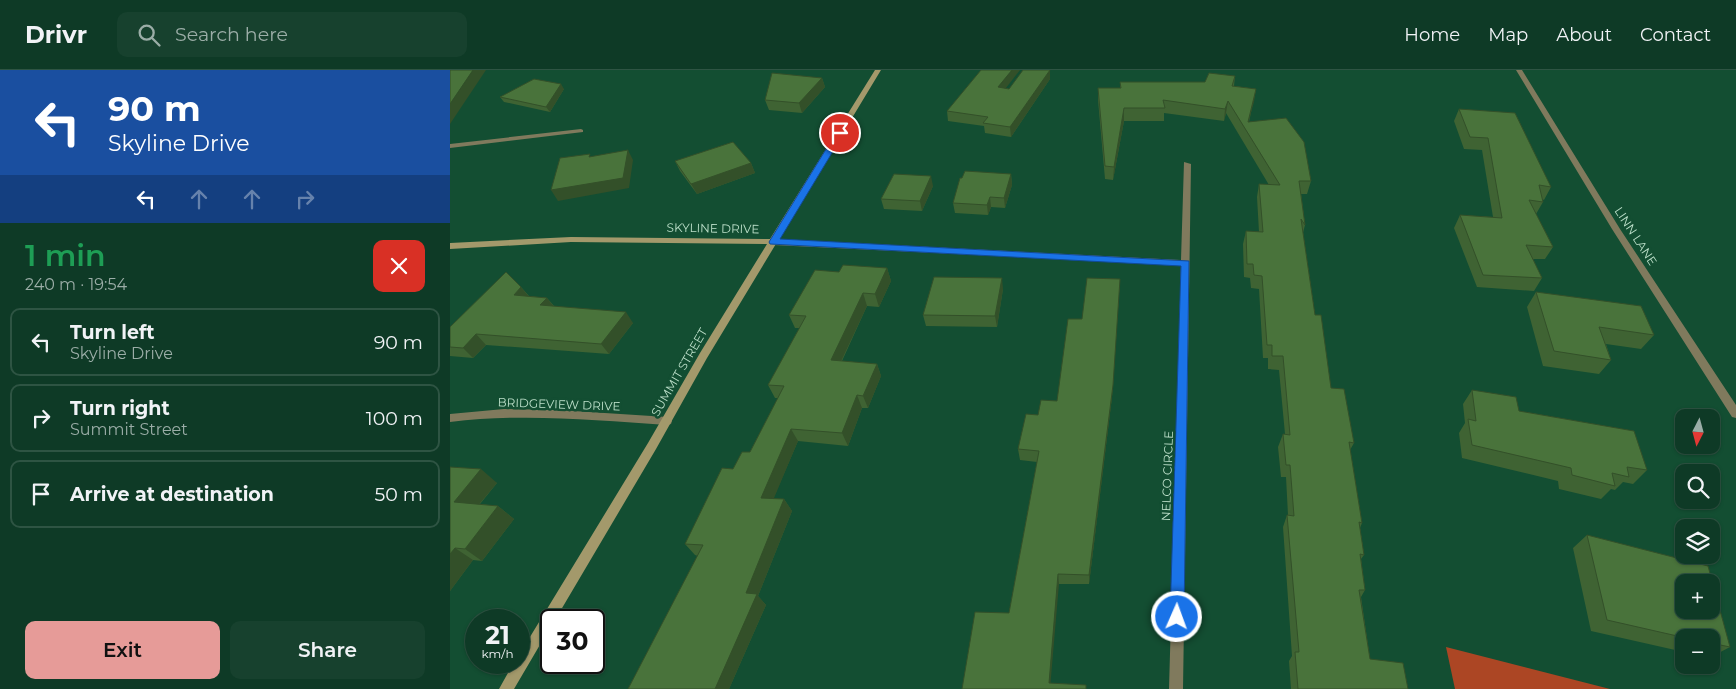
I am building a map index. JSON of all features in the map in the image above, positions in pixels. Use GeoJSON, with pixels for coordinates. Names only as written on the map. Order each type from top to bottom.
{"type":"FeatureCollection","features":[{"type":"Feature","properties":{"kind":"street","name":"SUMMIT STREET"},"geometry":{"type":"LineString","coordinates":[[506,689],[667,421],[703,356],[878,70]]}},
{"type":"Feature","properties":{"kind":"street","name":"LINN LANE"},"geometry":{"type":"LineString","coordinates":[[1519,70],[1616,230],[1736,414]]}},
{"type":"Feature","properties":{"kind":"street"},"geometry":{"type":"LineString","coordinates":[[450,146],[581,131]]}},
{"type":"Feature","properties":{"kind":"street","name":"NELCO CIRCLE"},"geometry":{"type":"LineString","coordinates":[[1176,689],[1187,164]]}},
{"type":"Feature","properties":{"kind":"street","name":"SKYLINE DRIVE"},"geometry":{"type":"LineString","coordinates":[[450,246],[518,240],[596,238],[773,242],[1186,263]]}},
{"type":"Feature","properties":{"kind":"street","name":"BRIDGEVIEW DRIVE"},"geometry":{"type":"LineString","coordinates":[[450,418],[519,413],[667,421]]}},
{"type":"Feature","properties":{"kind":"shaded area"},"geometry":{"type":"Polygon","coordinates":[[[1446,647],[1610,689],[1455,689],[1446,647]]]}},
{"type":"Feature","properties":{"kind":"building"},"geometry":{"type":"Polygon","coordinates":[[[450,70],[473,70],[450,104],[450,70]]]}},
{"type":"Feature","properties":{"kind":"building"},"geometry":{"type":"Polygon","coordinates":[[[981,70],[1012,70],[998,87],[1009,89],[1023,70],[1050,70],[1010,127],[983,123],[988,117],[947,111],[981,70]]]}},
{"type":"Feature","properties":{"kind":"building"},"geometry":{"type":"Polygon","coordinates":[[[772,73],[822,78],[799,103],[765,100],[772,73]]]}},
{"type":"Feature","properties":{"kind":"building"},"geometry":{"type":"Polygon","coordinates":[[[1209,73],[1235,76],[1232,86],[1256,89],[1248,122],[1286,118],[1304,142],[1311,181],[1299,181],[1305,225],[1301,219],[1315,315],[1321,315],[1331,388],[1344,389],[1354,443],[1349,442],[1362,523],[1359,522],[1364,555],[1360,554],[1365,590],[1359,590],[1370,659],[1403,663],[1408,689],[1298,689],[1295,652],[1299,652],[1287,515],[1294,516],[1290,465],[1286,465],[1283,434],[1290,435],[1283,356],[1272,356],[1272,345],[1267,345],[1262,276],[1254,275],[1253,264],[1247,264],[1246,231],[1263,232],[1259,184],[1280,185],[1228,101],[1225,109],[1163,100],[1165,108],[1124,108],[1114,167],[1105,166],[1098,88],[1121,88],[1120,82],[1205,82],[1209,73]]]}},
{"type":"Feature","properties":{"kind":"building"},"geometry":{"type":"Polygon","coordinates":[[[534,79],[561,84],[546,107],[500,97],[534,79]]]}},
{"type":"Feature","properties":{"kind":"building"},"geometry":{"type":"Polygon","coordinates":[[[1459,109],[1515,113],[1551,187],[1539,185],[1543,202],[1529,200],[1553,247],[1526,245],[1542,278],[1483,275],[1460,215],[1502,218],[1488,138],[1470,137],[1459,109]]]}},
{"type":"Feature","properties":{"kind":"building"},"geometry":{"type":"Polygon","coordinates":[[[733,142],[751,163],[691,184],[675,161],[733,142]]]}},
{"type":"Feature","properties":{"kind":"building"},"geometry":{"type":"Polygon","coordinates":[[[628,150],[623,178],[551,190],[560,158],[590,154],[589,157],[628,150]]]}},
{"type":"Feature","properties":{"kind":"building"},"geometry":{"type":"Polygon","coordinates":[[[965,171],[1011,174],[1004,198],[990,197],[987,205],[953,203],[960,178],[962,178],[965,171]]]}},
{"type":"Feature","properties":{"kind":"building"},"geometry":{"type":"Polygon","coordinates":[[[894,174],[931,176],[920,201],[881,199],[894,174]]]}},
{"type":"Feature","properties":{"kind":"building"},"geometry":{"type":"Polygon","coordinates":[[[843,265],[887,268],[875,294],[863,293],[831,360],[877,364],[863,396],[857,395],[842,433],[791,429],[761,498],[784,499],[746,593],[757,594],[715,689],[628,689],[703,545],[685,544],[722,468],[733,469],[742,452],[750,452],[784,386],[768,385],[806,316],[789,315],[815,270],[839,272],[843,265]]]}},
{"type":"Feature","properties":{"kind":"building"},"geometry":{"type":"Polygon","coordinates":[[[506,272],[521,287],[514,295],[547,298],[540,305],[626,312],[601,344],[476,334],[463,348],[450,347],[450,327],[506,272]]]}},
{"type":"Feature","properties":{"kind":"building"},"geometry":{"type":"Polygon","coordinates":[[[934,277],[1002,278],[995,316],[923,315],[934,277]]]}},
{"type":"Feature","properties":{"kind":"building"},"geometry":{"type":"Polygon","coordinates":[[[1087,278],[1120,279],[1113,385],[1089,575],[1058,574],[1049,683],[1086,685],[1086,689],[962,689],[975,612],[1009,613],[1039,451],[1018,449],[1026,414],[1038,415],[1041,400],[1057,401],[1068,319],[1082,319],[1087,278]]]}},
{"type":"Feature","properties":{"kind":"building"},"geometry":{"type":"Polygon","coordinates":[[[1536,292],[1641,306],[1654,335],[1599,327],[1611,360],[1554,351],[1536,292]]]}},
{"type":"Feature","properties":{"kind":"building"},"geometry":{"type":"Polygon","coordinates":[[[1472,390],[1516,397],[1519,411],[1634,431],[1647,470],[1627,467],[1629,477],[1612,473],[1615,486],[1572,475],[1571,468],[1472,445],[1468,419],[1476,421],[1472,390]]]}},
{"type":"Feature","properties":{"kind":"building"},"geometry":{"type":"Polygon","coordinates":[[[450,467],[481,469],[454,502],[498,506],[465,549],[455,548],[450,554],[450,467]]]}},
{"type":"Feature","properties":{"kind":"building"},"geometry":{"type":"Polygon","coordinates":[[[1587,535],[1675,558],[1675,564],[1700,564],[1708,566],[1710,574],[1675,574],[1675,619],[1720,619],[1720,610],[1730,647],[1720,645],[1720,629],[1675,629],[1675,635],[1607,620],[1587,535]]]}},
{"type":"Feature","properties":{"kind":"route"},"geometry":{"type":"LineString","coordinates":[[840,133],[773,242],[1186,263],[1177,617]]}}]}
